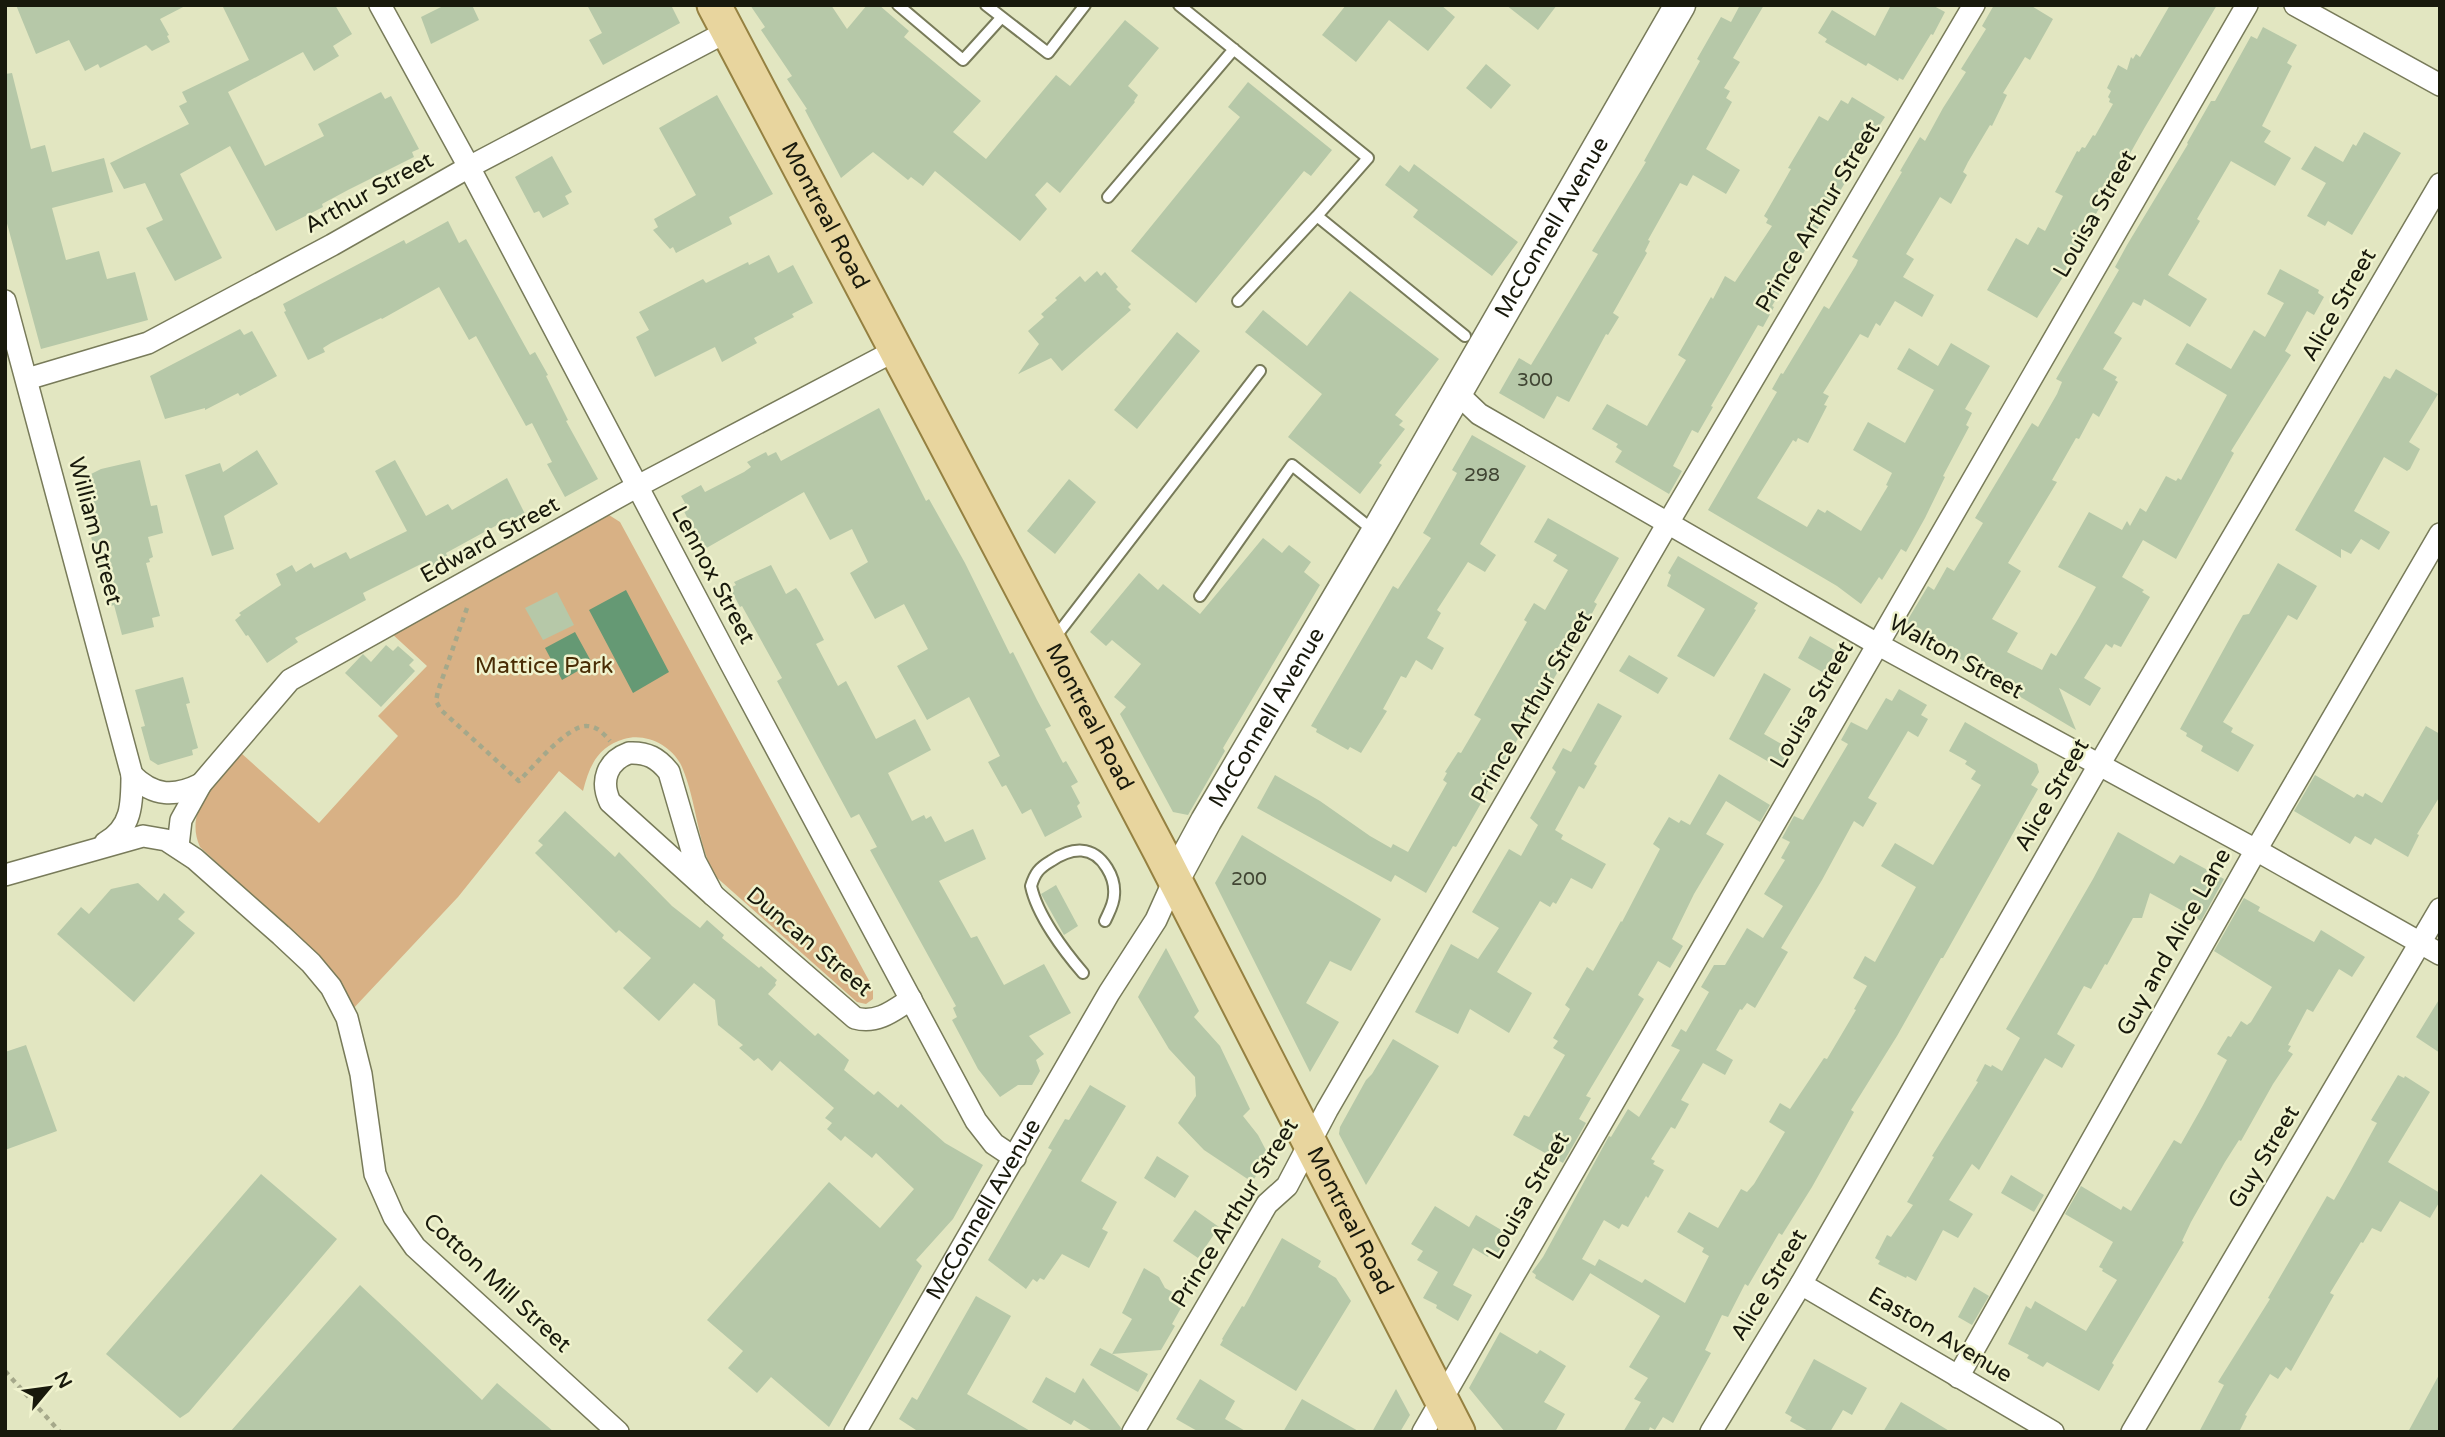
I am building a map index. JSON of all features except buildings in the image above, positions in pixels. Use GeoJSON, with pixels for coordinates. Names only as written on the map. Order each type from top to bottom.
{"type":"FeatureCollection","features":[{"type":"Feature","properties":{"kind":"main road","name":"McConnell Avenue"},"geometry":{"type":"LineString","coordinates":[[1174,880],[1680,5]]}},
{"type":"Feature","properties":{"kind":"main road","name":"Montreal Road"},"geometry":{"type":"LineString","coordinates":[[721,18],[1051,642],[1458,1432]]}},
{"type":"Feature","properties":{"kind":"street","name":"Lennox Street"},"geometry":{"type":"LineString","coordinates":[[380,5],[982,1129],[995,1144],[1015,1158]]}},
{"type":"Feature","properties":{"kind":"street","name":"Prince Arthur Street"},"geometry":{"type":"LineString","coordinates":[[1133,1432],[1268,1204],[1287,1186],[1334,1098],[1668,523],[1974,5]]}},
{"type":"Feature","properties":{"kind":"street","name":"Louisa Street"},"geometry":{"type":"LineString","coordinates":[[1423,1432],[2247,5]]}},
{"type":"Feature","properties":{"kind":"street"},"geometry":{"type":"LineString","coordinates":[[2295,5],[2440,85]]}},
{"type":"Feature","properties":{"kind":"street","name":"Arthur Street"},"geometry":{"type":"LineString","coordinates":[[27,379],[148,343],[469,167],[721,18]]}},
{"type":"Feature","properties":{"kind":"street","name":"Alice Street"},"geometry":{"type":"LineString","coordinates":[[1711,1432],[1801,1284],[2099,765],[2440,184]]}},
{"type":"Feature","properties":{"kind":"street","name":"William Street"},"geometry":{"type":"LineString","coordinates":[[5,301],[132,775],[132,805],[126,824],[117,836],[94,849]]}},
{"type":"Feature","properties":{"kind":"street","name":"Edward Street"},"geometry":{"type":"LineString","coordinates":[[178,846],[181,820],[201,784],[290,680],[636,487],[897,350]]}},
{"type":"Feature","properties":{"kind":"street","name":"Walton Street"},"geometry":{"type":"LineString","coordinates":[[1456,392],[1479,414],[1877,644],[2430,948]]}},
{"type":"Feature","properties":{"kind":"street","name":"Guy and Alice Lane"},"geometry":{"type":"LineString","coordinates":[[1958,1377],[2256,850],[2440,534]]}},
{"type":"Feature","properties":{"kind":"street","name":"Duncan Street"},"geometry":{"type":"LineString","coordinates":[[713,895],[695,861],[666,768],[643,753],[629,753],[617,759],[604,781],[610,802],[713,895],[855,1018],[869,1020],[882,1017],[911,999]]}},
{"type":"Feature","properties":{"kind":"street"},"geometry":{"type":"LineString","coordinates":[[132,775],[147,788],[172,794],[201,784]]}},
{"type":"Feature","properties":{"kind":"street","name":"Cotton Mill Street"},"geometry":{"type":"LineString","coordinates":[[94,849],[143,836],[166,840],[178,846],[311,963],[331,987],[347,1018],[357,1053],[375,1174],[383,1196],[404,1233],[415,1247],[618,1432]]}},
{"type":"Feature","properties":{"kind":"street"},"geometry":{"type":"LineString","coordinates":[[5,875],[94,849]]}},
{"type":"Feature","properties":{"kind":"street","name":"McConnell Avenue"},"geometry":{"type":"LineString","coordinates":[[858,1431],[1109,993],[1156,920],[1174,880]]}},
{"type":"Feature","properties":{"kind":"street","name":"Guy Street"},"geometry":{"type":"LineString","coordinates":[[2132,1432],[2430,948],[2440,909]]}},
{"type":"Feature","properties":{"kind":"street","name":"Easton Avenue"},"geometry":{"type":"LineString","coordinates":[[1801,1284],[2053,1432]]}},
{"type":"Feature","properties":{"kind":"lane"},"geometry":{"type":"LineString","coordinates":[[898,5],[963,60],[1001,18]]}},
{"type":"Feature","properties":{"kind":"lane"},"geometry":{"type":"LineString","coordinates":[[986,5],[1048,53],[1085,5]]}},
{"type":"Feature","properties":{"kind":"lane"},"geometry":{"type":"LineString","coordinates":[[1179,5],[1368,158],[1238,301]]}},
{"type":"Feature","properties":{"kind":"lane"},"geometry":{"type":"LineString","coordinates":[[1108,197],[1234,49]]}},
{"type":"Feature","properties":{"kind":"lane"},"geometry":{"type":"LineString","coordinates":[[1317,216],[1465,336]]}},
{"type":"Feature","properties":{"kind":"lane"},"geometry":{"type":"LineString","coordinates":[[1051,642],[1260,371]]}},
{"type":"Feature","properties":{"kind":"lane"},"geometry":{"type":"LineString","coordinates":[[1200,596],[1292,465],[1376,533]]}},
{"type":"Feature","properties":{"kind":"lane"},"geometry":{"type":"LineString","coordinates":[[1083,973],[1068,955],[1036,903],[1031,886],[1034,875],[1039,868],[1058,856],[1080,849],[1099,856],[1110,873],[1115,895],[1105,920]]}},
{"type":"Feature","properties":{"kind":"path"},"geometry":{"type":"LineString","coordinates":[[465,584],[470,600],[438,691],[436,701],[441,710],[519,781],[574,730],[590,726],[597,729],[612,744]]}},
{"type":"Feature","properties":{"kind":"path"},"geometry":{"type":"LineString","coordinates":[[5,1371],[60,1432]]}},
{"type":"Feature","properties":{"kind":"green space","name":"Mattice Park"},"geometry":{"type":"Polygon","coordinates":[[[609,515],[620,522],[873,988],[873,999],[866,1004],[857,1002],[715,876],[704,850],[687,780],[678,759],[658,742],[632,737],[607,747],[601,753],[591,766],[583,791],[559,771],[458,897],[351,1011],[319,957],[200,847],[196,833],[199,808],[213,784],[241,753],[319,823],[398,736],[378,716],[427,666],[390,632],[609,515]]]}},
{"type":"Feature","properties":{"kind":"shaded area"},"geometry":{"type":"Polygon","coordinates":[[[626,590],[669,672],[633,693],[589,610],[626,590]]]}},
{"type":"Feature","properties":{"kind":"shaded area"},"geometry":{"type":"Polygon","coordinates":[[[575,632],[592,663],[562,680],[545,648],[575,632]]]}}]}
